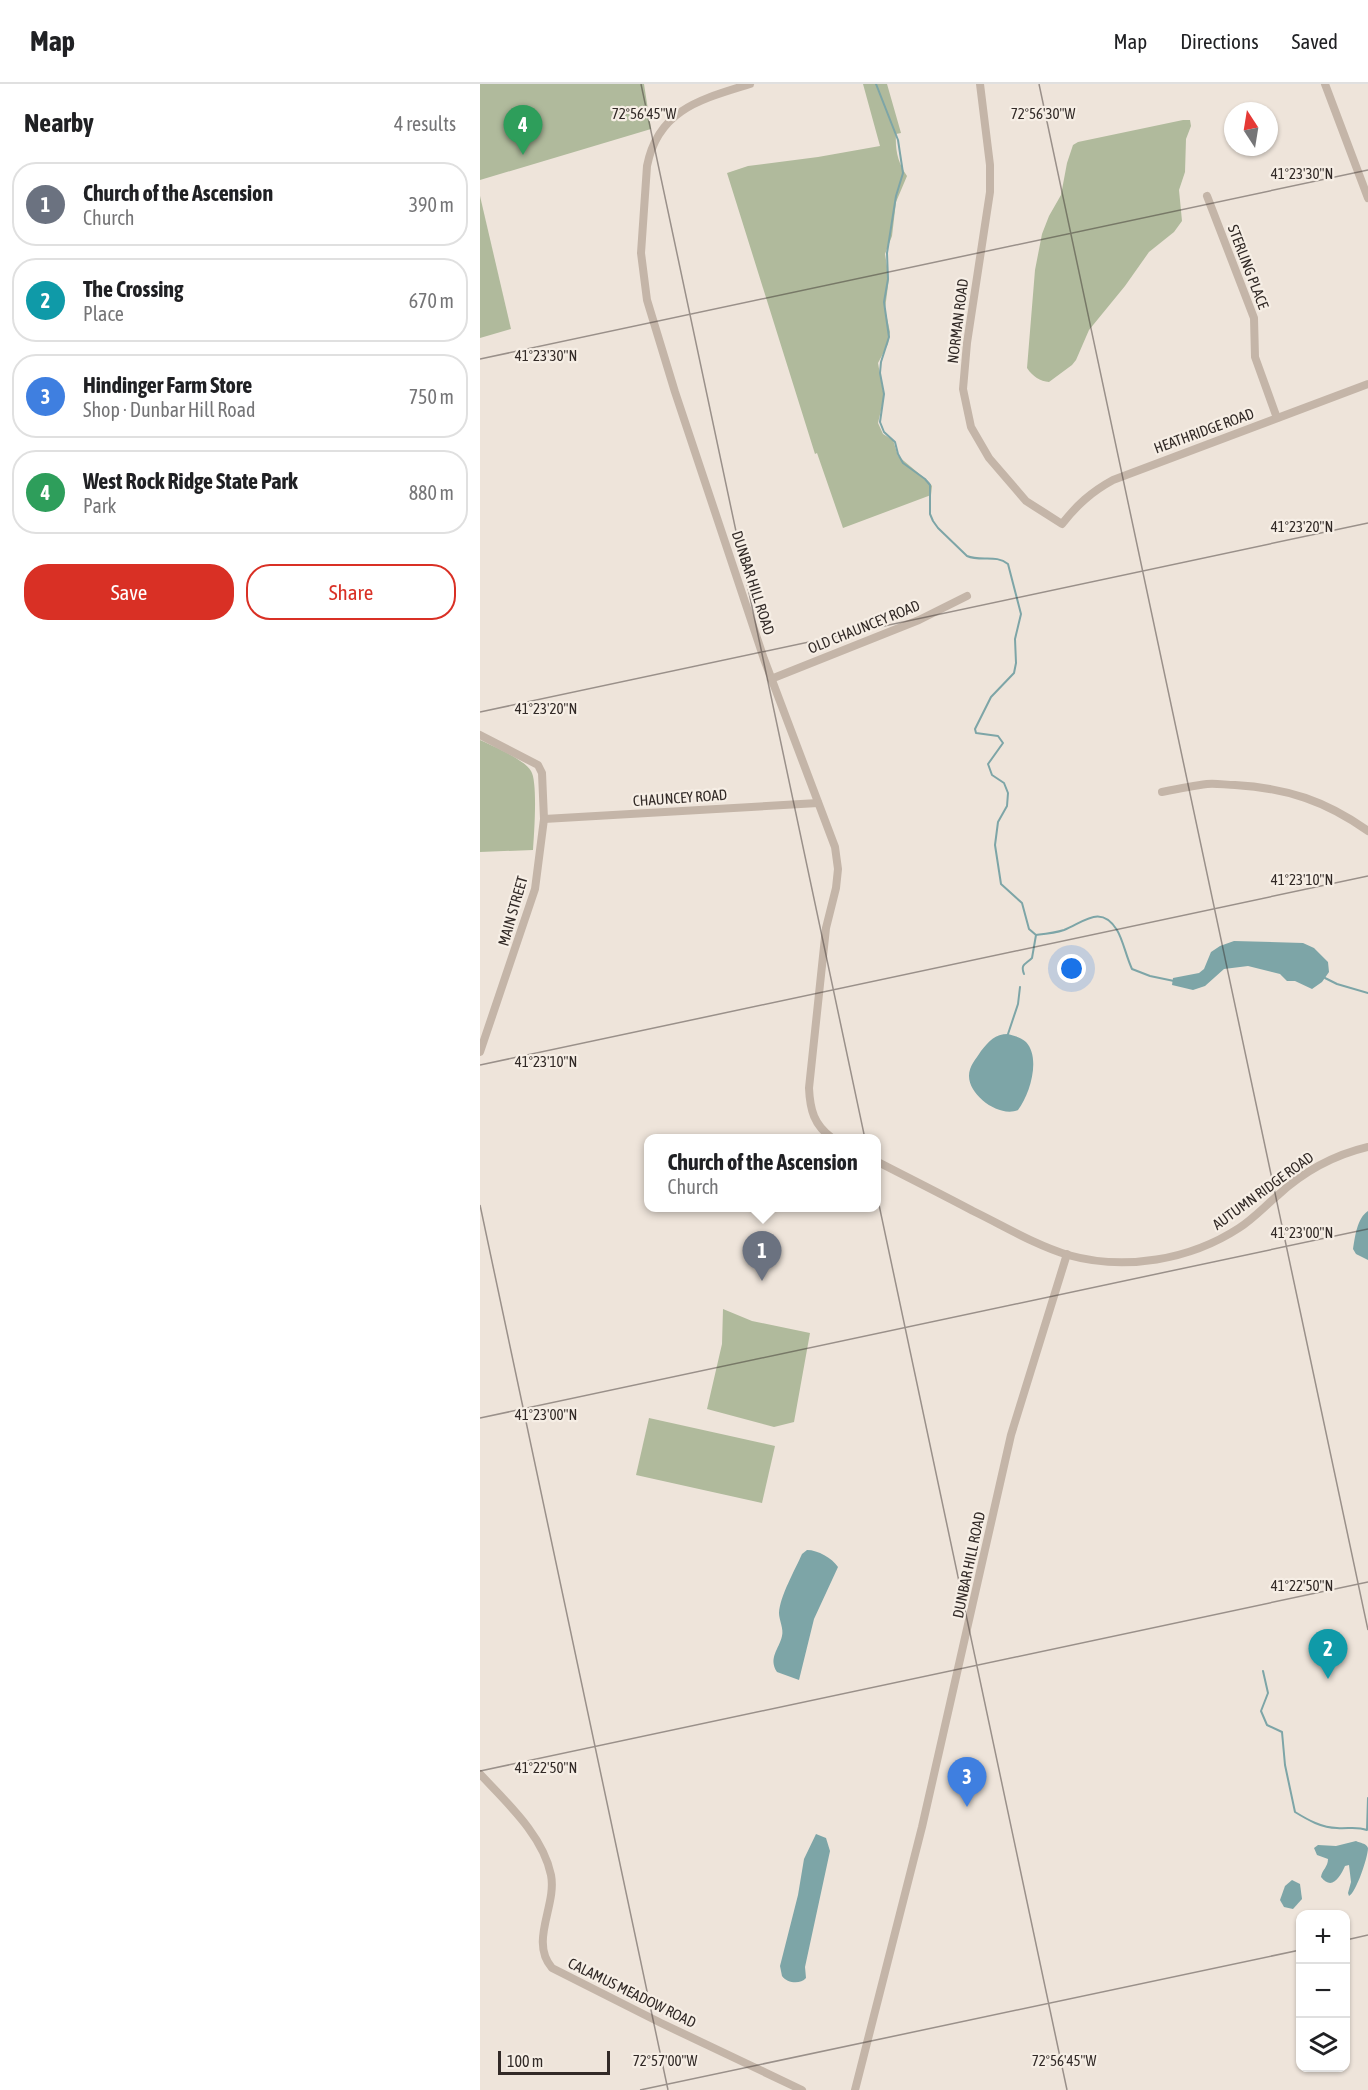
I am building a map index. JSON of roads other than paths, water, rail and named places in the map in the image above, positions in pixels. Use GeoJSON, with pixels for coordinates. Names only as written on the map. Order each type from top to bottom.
{"type":"FeatureCollection","features":[{"type":"Feature","properties":{"kind":"street","name":"DUNBAR HILL ROAD"},"geometry":{"type":"LineString","coordinates":[[750,84],[701,100],[679,112],[657,136],[649,154],[647,166],[641,253],[646,292],[660,343],[771,679],[835,847],[838,869],[825,936],[809,1072],[809,1099],[815,1122],[828,1134]]}},
{"type":"Feature","properties":{"kind":"street","name":"NORMAN ROAD"},"geometry":{"type":"LineString","coordinates":[[980,84],[990,165],[990,192],[967,343],[963,389],[971,427],[989,458],[1026,501],[1062,524]]}},
{"type":"Feature","properties":{"kind":"street"},"geometry":{"type":"LineString","coordinates":[[1325,84],[1368,198]]}},
{"type":"Feature","properties":{"kind":"street","name":"STERLING PLACE"},"geometry":{"type":"LineString","coordinates":[[1207,196],[1254,318],[1255,357],[1277,418]]}},
{"type":"Feature","properties":{"kind":"street","name":"HEATHRIDGE ROAD"},"geometry":{"type":"LineString","coordinates":[[1062,524],[1082,501],[1095,490],[1113,480],[1368,384]]}},
{"type":"Feature","properties":{"kind":"street","name":"OLD CHAUNCEY ROAD"},"geometry":{"type":"LineString","coordinates":[[771,679],[919,620],[967,596]]}},
{"type":"Feature","properties":{"kind":"street","name":"MAIN STREET"},"geometry":{"type":"LineString","coordinates":[[480,735],[535,763],[542,773],[544,819],[532,902],[480,1052]]}},
{"type":"Feature","properties":{"kind":"street"},"geometry":{"type":"LineString","coordinates":[[1162,792],[1209,784],[1252,786],[1297,794],[1347,816],[1368,831]]}},
{"type":"Feature","properties":{"kind":"street","name":"CHAUNCEY ROAD"},"geometry":{"type":"LineString","coordinates":[[544,819],[818,802]]}},
{"type":"Feature","properties":{"kind":"street","name":"AUTUMN RIDGE ROAD"},"geometry":{"type":"LineString","coordinates":[[1067,1254],[1102,1261],[1134,1262],[1166,1258],[1200,1248],[1240,1227],[1309,1172],[1341,1155],[1368,1147]]}},
{"type":"Feature","properties":{"kind":"street"},"geometry":{"type":"LineString","coordinates":[[881,1164],[1009,1229],[1067,1254]]}},
{"type":"Feature","properties":{"kind":"street","name":"DUNBAR HILL ROAD"},"geometry":{"type":"LineString","coordinates":[[855,2090],[922,1827],[1011,1435],[1067,1254]]}},
{"type":"Feature","properties":{"kind":"street","name":"CALAMUS MEADOW ROAD"},"geometry":{"type":"LineString","coordinates":[[480,1774],[522,1820],[548,1865],[551,1888],[542,1948],[545,1959],[552,1968],[802,2090]]}},
{"type":"Feature","properties":{"kind":"water"},"geometry":{"type":"Polygon","coordinates":[[[1234,941],[1303,943],[1314,948],[1328,962],[1329,972],[1322,982],[1312,989],[1295,981],[1287,981],[1280,974],[1248,966],[1224,969],[1205,986],[1193,990],[1172,985],[1173,978],[1199,973],[1204,969],[1211,952],[1234,941]]]}},
{"type":"Feature","properties":{"kind":"water"},"geometry":{"type":"Polygon","coordinates":[[[1008,1034],[1026,1042],[1033,1057],[1030,1086],[1018,1110],[1011,1112],[995,1108],[980,1098],[970,1084],[969,1076],[973,1063],[987,1044],[996,1037],[1008,1034]]]}},
{"type":"Feature","properties":{"kind":"water"},"geometry":{"type":"Polygon","coordinates":[[[1368,1211],[1368,1260],[1356,1254],[1353,1249],[1359,1223],[1368,1211]]]}},
{"type":"Feature","properties":{"kind":"water"},"geometry":{"type":"Polygon","coordinates":[[[807,1550],[824,1555],[838,1567],[814,1619],[799,1680],[777,1672],[774,1658],[781,1641],[782,1627],[779,1613],[782,1599],[802,1554],[807,1550]]]}},
{"type":"Feature","properties":{"kind":"water"},"geometry":{"type":"Polygon","coordinates":[[[816,1834],[826,1838],[830,1851],[805,1967],[806,1978],[800,1982],[794,1982],[782,1976],[780,1966],[798,1895],[804,1859],[816,1834]]]}},
{"type":"Feature","properties":{"kind":"water"},"geometry":{"type":"Polygon","coordinates":[[[1356,1841],[1368,1848],[1358,1882],[1349,1896],[1351,1882],[1349,1865],[1345,1866],[1335,1881],[1329,1883],[1321,1877],[1328,1859],[1317,1855],[1314,1848],[1318,1845],[1336,1846],[1356,1841]]]}},
{"type":"Feature","properties":{"kind":"water"},"geometry":{"type":"Polygon","coordinates":[[[1292,1880],[1300,1884],[1302,1899],[1293,1909],[1284,1907],[1280,1900],[1285,1886],[1292,1880]]]}},
{"type":"Feature","properties":{"kind":"waterway"},"geometry":{"type":"LineString","coordinates":[[876,84],[898,140],[903,173],[896,196],[887,253],[888,279],[884,302],[889,337],[881,362],[880,373],[884,394],[880,422],[884,432],[895,442],[903,463],[930,485],[930,514],[938,528],[967,556],[998,559],[1008,564],[1021,614],[1015,639],[1014,673],[991,697],[975,729],[976,733],[998,736],[1003,743],[988,764],[992,775],[1004,783],[1008,793],[1007,806],[998,822],[995,845],[1001,884],[1022,903],[1029,929],[1036,935],[1064,930],[1092,917],[1105,918],[1117,930],[1132,969],[1174,981]]}},
{"type":"Feature","properties":{"kind":"waterway"},"geometry":{"type":"LineString","coordinates":[[1024,974],[1023,966],[1032,958],[1036,935]]}},
{"type":"Feature","properties":{"kind":"waterway"},"geometry":{"type":"LineString","coordinates":[[1325,978],[1368,993]]}},
{"type":"Feature","properties":{"kind":"waterway"},"geometry":{"type":"LineString","coordinates":[[1008,1034],[1018,1004],[1020,987]]}},
{"type":"Feature","properties":{"kind":"waterway"},"geometry":{"type":"LineString","coordinates":[[1263,1671],[1268,1693],[1261,1711],[1267,1725],[1282,1732],[1285,1765],[1295,1812],[1326,1827],[1367,1830],[1368,1798]]}},
{"type":"Feature","properties":{"kind":"place","name":"West Rock Ridge State Park"},"geometry":{"type":"Point","coordinates":[523,155]}},
{"type":"Feature","properties":{"kind":"place","name":"Church of the Ascension"},"geometry":{"type":"Point","coordinates":[762,1281]}},
{"type":"Feature","properties":{"kind":"place","name":"The Crossing"},"geometry":{"type":"Point","coordinates":[1328,1679]}},
{"type":"Feature","properties":{"kind":"place","name":"Hindinger Farm Store"},"geometry":{"type":"Point","coordinates":[967,1807]}}]}
